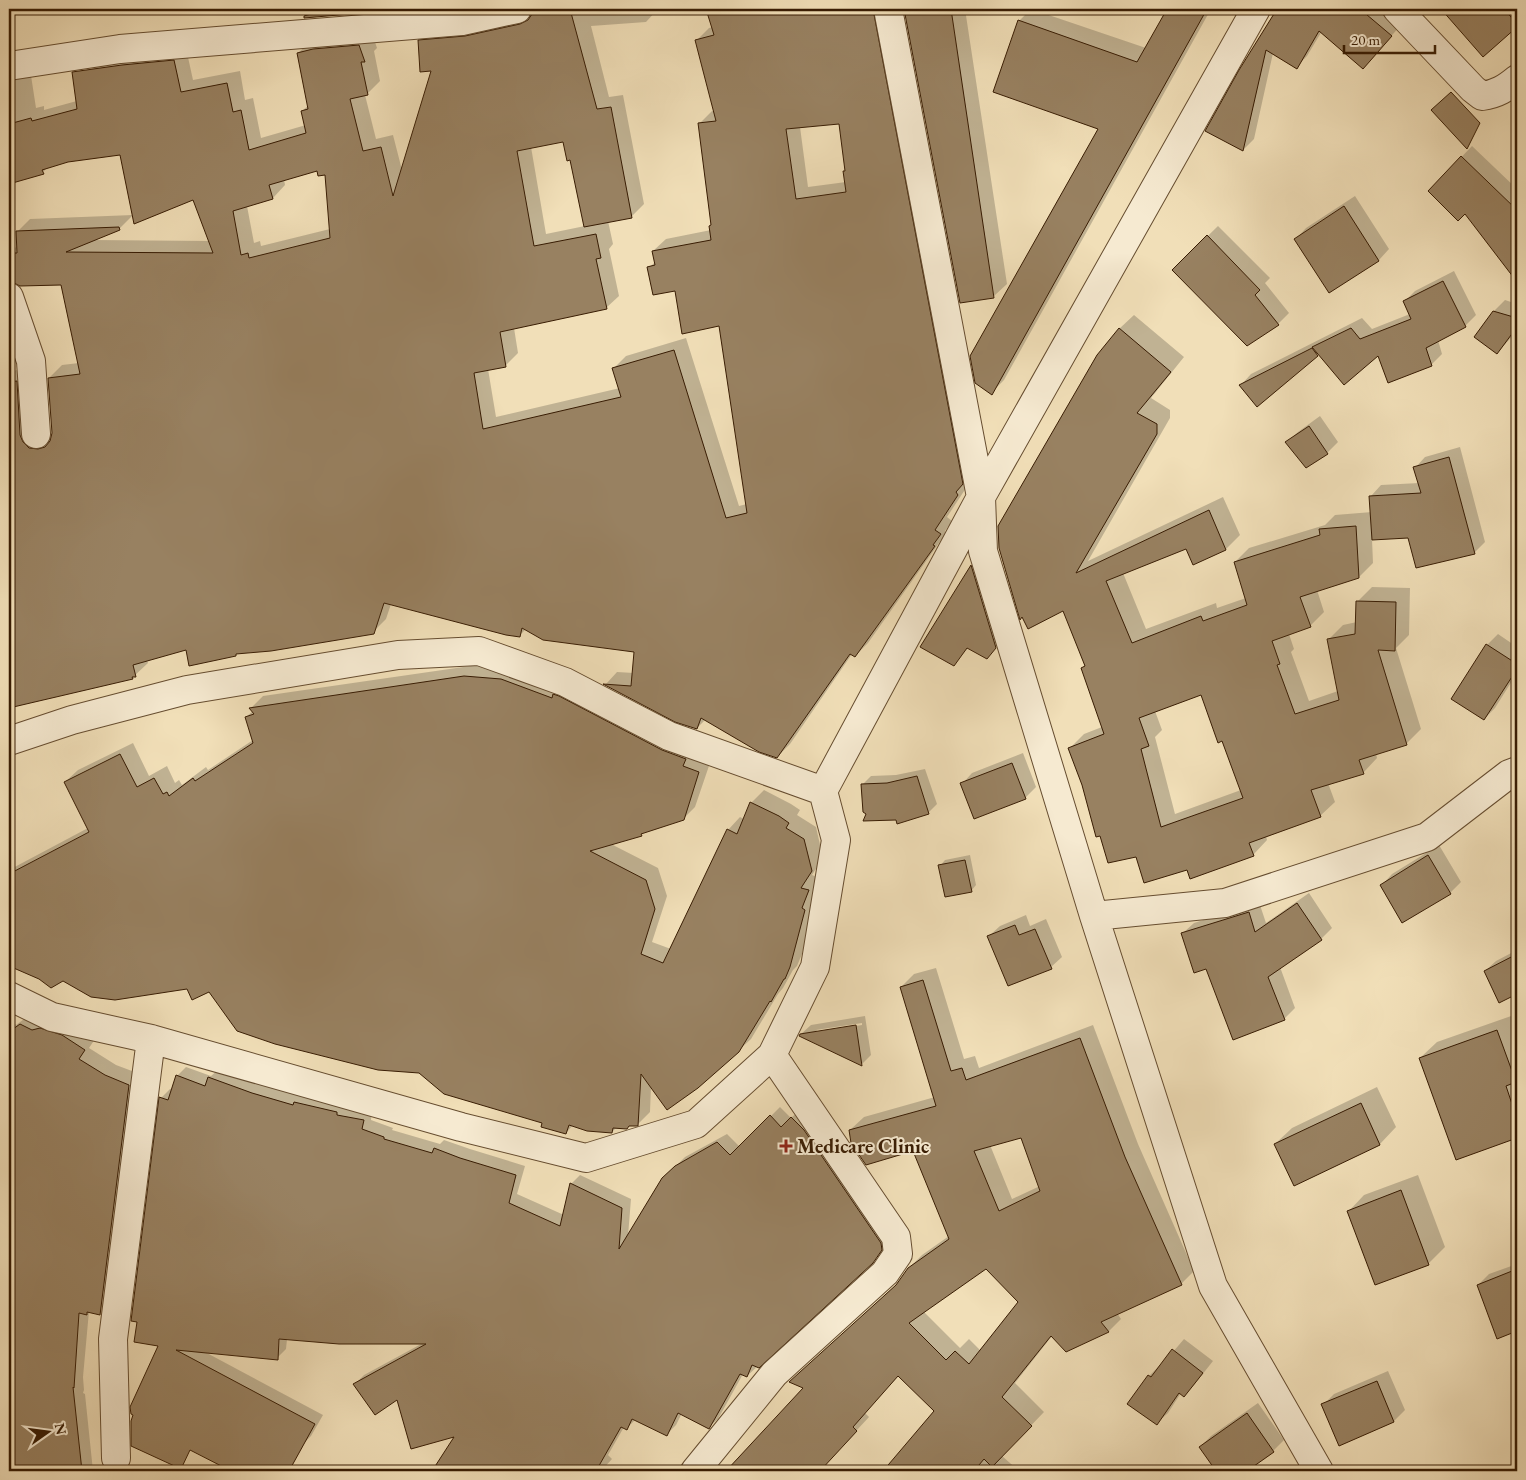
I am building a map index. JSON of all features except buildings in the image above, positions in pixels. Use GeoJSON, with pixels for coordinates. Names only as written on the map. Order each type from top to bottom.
{"type":"FeatureCollection","features":[{"type":"Feature","properties":{"kind":"street"},"geometry":{"type":"LineString","coordinates":[[9,66],[120,49],[462,21],[517,9]]}},
{"type":"Feature","properties":{"kind":"street"},"geometry":{"type":"LineString","coordinates":[[888,9],[981,496],[983,551],[1094,916],[1213,1286],[1319,1471]]}},
{"type":"Feature","properties":{"kind":"street"},"geometry":{"type":"LineString","coordinates":[[9,996],[52,1017],[151,1039],[461,1127],[586,1158],[696,1124],[772,1055],[815,967],[836,840],[823,791],[981,496],[1256,9]]}},
{"type":"Feature","properties":{"kind":"street"},"geometry":{"type":"LineString","coordinates":[[1397,9],[1482,96],[1495,94],[1508,87],[1517,79]]}},
{"type":"Feature","properties":{"kind":"street"},"geometry":{"type":"LineString","coordinates":[[9,297],[31,361],[36,434]]}},
{"type":"Feature","properties":{"kind":"street"},"geometry":{"type":"LineString","coordinates":[[9,741],[72,720],[187,690],[398,655],[479,651],[565,682],[669,736],[823,791]]}},
{"type":"Feature","properties":{"kind":"street"},"geometry":{"type":"LineString","coordinates":[[1094,916],[1225,903],[1427,837],[1510,774],[1517,771]]}},
{"type":"Feature","properties":{"kind":"street"},"geometry":{"type":"LineString","coordinates":[[116,1458],[113,1339],[151,1039]]}},
{"type":"Feature","properties":{"kind":"street"},"geometry":{"type":"LineString","coordinates":[[694,1471],[774,1374],[885,1273],[898,1254],[896,1237],[772,1055]]}},
{"type":"Feature","properties":{"kind":"place","name":"Medicare Clinic"},"geometry":{"type":"Point","coordinates":[786,1146]}}]}
